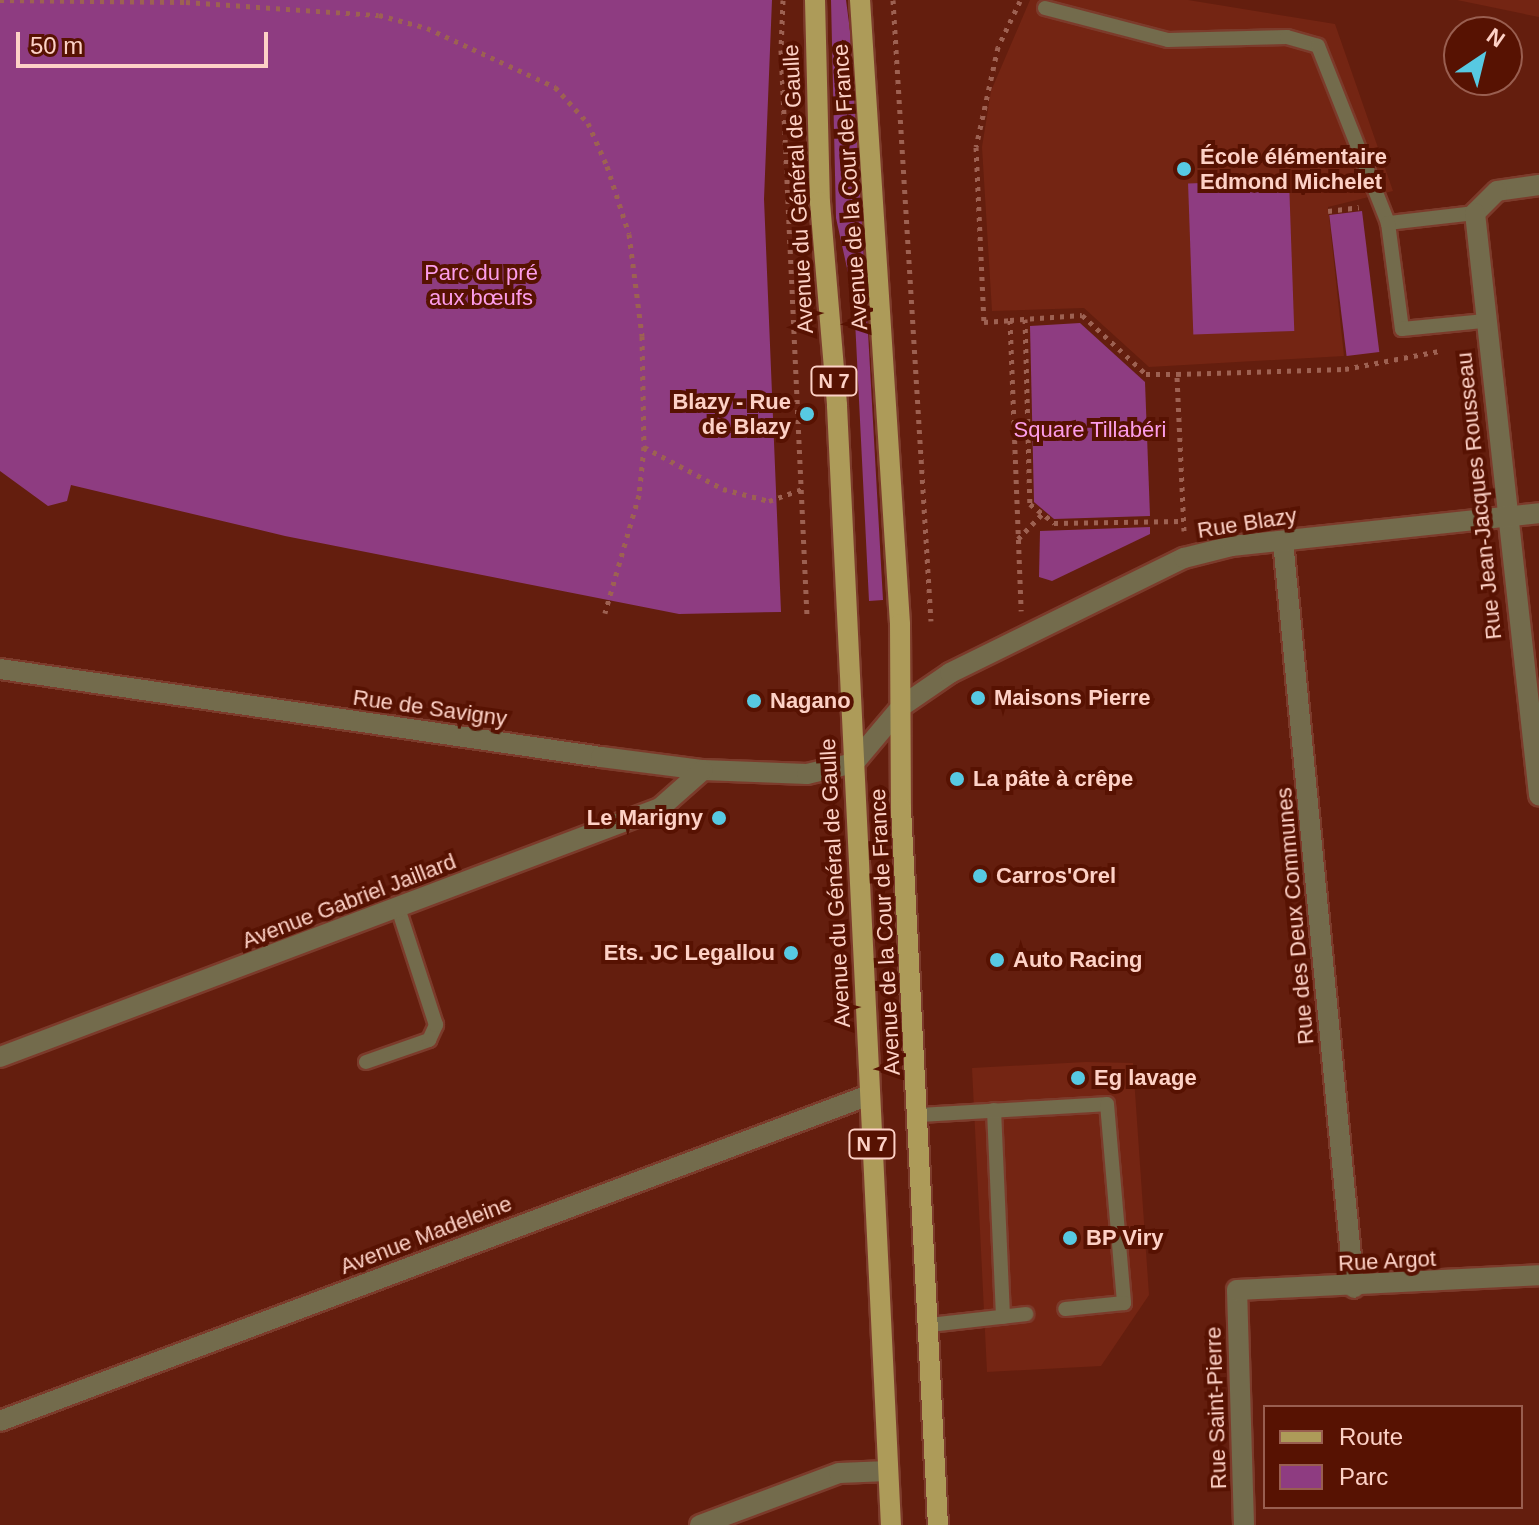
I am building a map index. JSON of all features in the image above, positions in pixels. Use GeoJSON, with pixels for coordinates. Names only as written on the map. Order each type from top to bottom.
{"type":"FeatureCollection","features":[{"type":"Feature","properties":{"kind":"main road","name":"Avenue du Général de Gaulle"},"geometry":{"type":"LineString","coordinates":[[815,0],[820,202],[837,406],[891,1525]]}},
{"type":"Feature","properties":{"kind":"main road","name":"Avenue de la Cour de France"},"geometry":{"type":"LineString","coordinates":[[860,0],[869,70],[902,706],[901,808],[930,1325]]}},
{"type":"Feature","properties":{"kind":"main road","name":"N 7"},"geometry":{"type":"LineString","coordinates":[[930,1325],[938,1525]]}},
{"type":"Feature","properties":{"kind":"street"},"geometry":{"type":"LineString","coordinates":[[1475,213],[1488,196],[1539,185]]}},
{"type":"Feature","properties":{"kind":"street","name":"Rue Jean-Jacques Rousseau"},"geometry":{"type":"LineString","coordinates":[[1475,213],[1505,514],[1539,795]]}},
{"type":"Feature","properties":{"kind":"street","name":"Rue Blazy"},"geometry":{"type":"LineString","coordinates":[[902,706],[950,673],[1184,558],[1283,541],[1505,514],[1539,513]]}},
{"type":"Feature","properties":{"kind":"street","name":"Rue des Deux Communes"},"geometry":{"type":"LineString","coordinates":[[1283,541],[1354,1288]]}},
{"type":"Feature","properties":{"kind":"street","name":"Rue de Savigny"},"geometry":{"type":"LineString","coordinates":[[0,669],[703,770],[807,774],[854,763]]}},
{"type":"Feature","properties":{"kind":"street","name":"Avenue de la Cour de France"},"geometry":{"type":"LineString","coordinates":[[854,763],[902,706]]}},
{"type":"Feature","properties":{"kind":"street","name":"Avenue Gabriel Jaillard"},"geometry":{"type":"LineString","coordinates":[[0,1057],[660,808],[703,770]]}},
{"type":"Feature","properties":{"kind":"street","name":"Avenue Madeleine"},"geometry":{"type":"LineString","coordinates":[[0,1421],[869,1095]]}},
{"type":"Feature","properties":{"kind":"street","name":"Rue Argot"},"geometry":{"type":"LineString","coordinates":[[1237,1290],[1354,1288],[1539,1275]]}},
{"type":"Feature","properties":{"kind":"street","name":"Rue Saint-Pierre"},"geometry":{"type":"LineString","coordinates":[[1237,1290],[1244,1525]]}},
{"type":"Feature","properties":{"kind":"street"},"geometry":{"type":"LineString","coordinates":[[700,1525],[839,1473],[888,1471]]}},
{"type":"Feature","properties":{"kind":"lane"},"geometry":{"type":"LineString","coordinates":[[1045,8],[1168,40],[1287,37],[1318,46],[1388,223],[1402,329],[1485,331]]}},
{"type":"Feature","properties":{"kind":"lane"},"geometry":{"type":"LineString","coordinates":[[1388,223],[1475,213]]}},
{"type":"Feature","properties":{"kind":"lane"},"geometry":{"type":"LineString","coordinates":[[366,1062],[429,1040],[436,1025],[398,908]]}},
{"type":"Feature","properties":{"kind":"lane"},"geometry":{"type":"LineString","coordinates":[[918,1115],[1107,1104],[1124,1303],[1065,1309]]}},
{"type":"Feature","properties":{"kind":"lane"},"geometry":{"type":"LineString","coordinates":[[994,1110],[1003,1317]]}},
{"type":"Feature","properties":{"kind":"lane"},"geometry":{"type":"LineString","coordinates":[[930,1325],[1026,1314]]}},
{"type":"Feature","properties":{"kind":"path"},"geometry":{"type":"LineString","coordinates":[[0,0],[186,2],[379,15],[427,28],[555,87],[588,123],[629,234],[642,336],[644,447],[639,495],[605,613]]}},
{"type":"Feature","properties":{"kind":"path"},"geometry":{"type":"LineString","coordinates":[[783,0],[807,617]]}},
{"type":"Feature","properties":{"kind":"path"},"geometry":{"type":"LineString","coordinates":[[893,0],[931,621]]}},
{"type":"Feature","properties":{"kind":"path"},"geometry":{"type":"LineString","coordinates":[[1021,0],[998,47],[976,147],[984,322],[1082,315],[1146,374],[1345,369],[1485,331]]}},
{"type":"Feature","properties":{"kind":"path"},"geometry":{"type":"LineString","coordinates":[[1025,319],[1030,504],[1054,523],[1183,521]]}},
{"type":"Feature","properties":{"kind":"path"},"geometry":{"type":"LineString","coordinates":[[1010,320],[1024,636]]}},
{"type":"Feature","properties":{"kind":"path"},"geometry":{"type":"LineString","coordinates":[[1177,374],[1184,558]]}},
{"type":"Feature","properties":{"kind":"path"},"geometry":{"type":"LineString","coordinates":[[644,447],[723,489],[769,501],[802,489]]}},
{"type":"Feature","properties":{"kind":"path"},"geometry":{"type":"LineString","coordinates":[[1018,539],[1042,514]]}},
{"type":"Feature","properties":{"kind":"shaded area","name":"École élémentaire Edmond Michelet"},"geometry":{"type":"Polygon","coordinates":[[[1030,0],[1188,0],[1335,24],[1393,191],[1328,207],[1344,356],[1149,367],[1084,308],[992,311],[982,147],[991,91],[1030,0]]]}},
{"type":"Feature","properties":{"kind":"shaded area"},"geometry":{"type":"Polygon","coordinates":[[[1457,0],[1539,0],[1539,17],[1457,0]]]}},
{"type":"Feature","properties":{"kind":"shaded area"},"geometry":{"type":"Polygon","coordinates":[[[1086,1062],[1133,1063],[1149,1295],[1101,1366],[987,1372],[972,1068],[1086,1062]]]}},
{"type":"Feature","properties":{"kind":"green space","name":"Parc du pré aux bœufs"},"geometry":{"type":"Polygon","coordinates":[[[0,0],[772,0],[764,199],[781,612],[679,614],[285,536],[71,485],[67,501],[48,506],[0,471],[0,0]]]}},
{"type":"Feature","properties":{"kind":"green space"},"geometry":{"type":"Polygon","coordinates":[[[831,0],[846,0],[852,46],[883,600],[869,601],[854,300],[836,218],[831,0]]]}},
{"type":"Feature","properties":{"kind":"green space"},"geometry":{"type":"Polygon","coordinates":[[[1289,180],[1294,331],[1193,334],[1188,184],[1289,180]]]}},
{"type":"Feature","properties":{"kind":"green space"},"geometry":{"type":"Polygon","coordinates":[[[1362,211],[1379,352],[1347,356],[1329,215],[1362,211]]]}},
{"type":"Feature","properties":{"kind":"green space","name":"Square Tillabéri"},"geometry":{"type":"Polygon","coordinates":[[[1080,323],[1145,382],[1150,516],[1054,519],[1034,502],[1030,326],[1080,323]]]}},
{"type":"Feature","properties":{"kind":"green space"},"geometry":{"type":"Polygon","coordinates":[[[1150,527],[1150,534],[1052,581],[1039,577],[1040,531],[1150,527]]]}},
{"type":"Feature","properties":{"kind":"place","name":"École élémentaire Edmond Michelet"},"geometry":{"type":"Point","coordinates":[1184,169]}},
{"type":"Feature","properties":{"kind":"place","name":"Blazy - Rue de Blazy"},"geometry":{"type":"Point","coordinates":[807,414]}},
{"type":"Feature","properties":{"kind":"place","name":"Maisons Pierre"},"geometry":{"type":"Point","coordinates":[978,698]}},
{"type":"Feature","properties":{"kind":"place","name":"Nagano"},"geometry":{"type":"Point","coordinates":[754,701]}},
{"type":"Feature","properties":{"kind":"place","name":"La pâte à crêpe"},"geometry":{"type":"Point","coordinates":[957,779]}},
{"type":"Feature","properties":{"kind":"place","name":"Le Marigny"},"geometry":{"type":"Point","coordinates":[719,818]}},
{"type":"Feature","properties":{"kind":"place","name":"Carros'Orel"},"geometry":{"type":"Point","coordinates":[980,876]}},
{"type":"Feature","properties":{"kind":"place","name":"Ets. JC Legallou"},"geometry":{"type":"Point","coordinates":[791,953]}},
{"type":"Feature","properties":{"kind":"place","name":"Auto Racing"},"geometry":{"type":"Point","coordinates":[997,960]}},
{"type":"Feature","properties":{"kind":"place","name":"Eg lavage"},"geometry":{"type":"Point","coordinates":[1078,1078]}},
{"type":"Feature","properties":{"kind":"place","name":"BP Viry"},"geometry":{"type":"Point","coordinates":[1070,1238]}}]}
